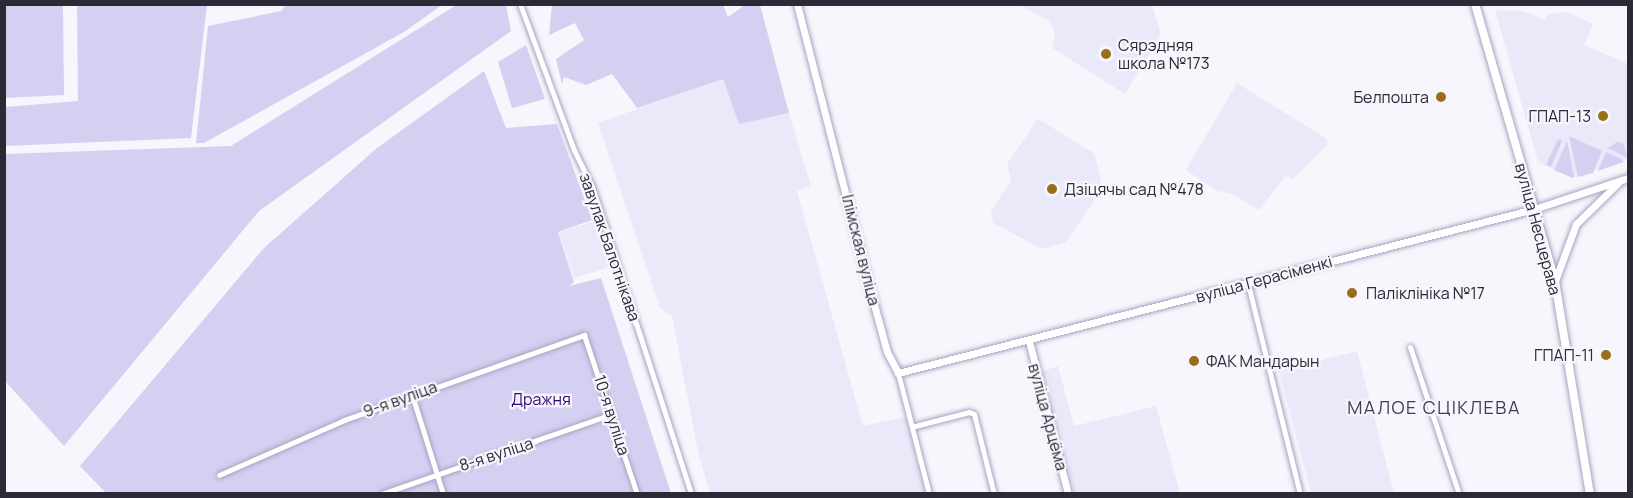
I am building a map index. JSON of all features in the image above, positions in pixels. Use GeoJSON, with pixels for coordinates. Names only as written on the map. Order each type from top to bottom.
{"type":"FeatureCollection","features":[{"type":"Feature","properties":{"kind":"main road","name":"вуліца Несцерава"},"geometry":{"type":"LineString","coordinates":[[1475,4],[1555,281],[1590,494]]}},
{"type":"Feature","properties":{"kind":"street","name":"завулак Балотнікава"},"geometry":{"type":"LineString","coordinates":[[520,4],[574,150],[592,187],[691,494]]}},
{"type":"Feature","properties":{"kind":"street","name":"Ілімская вуліца"},"geometry":{"type":"LineString","coordinates":[[797,4],[887,352],[898,373],[915,426],[916,450],[929,494]]}},
{"type":"Feature","properties":{"kind":"street","name":"вуліца Герасіменкі"},"geometry":{"type":"LineString","coordinates":[[898,373],[1534,209],[1625,179]]}},
{"type":"Feature","properties":{"kind":"street"},"geometry":{"type":"LineString","coordinates":[[1555,281],[1576,224],[1625,179]]}},
{"type":"Feature","properties":{"kind":"street"},"geometry":{"type":"LineString","coordinates":[[1248,284],[1300,494]]}},
{"type":"Feature","properties":{"kind":"street","name":"9-я вуліца"},"geometry":{"type":"LineString","coordinates":[[219,475],[344,420],[586,336]]}},
{"type":"Feature","properties":{"kind":"street","name":"10-я вуліца"},"geometry":{"type":"LineString","coordinates":[[586,336],[638,494]]}},
{"type":"Feature","properties":{"kind":"street","name":"вуліца Арцёма"},"geometry":{"type":"LineString","coordinates":[[1029,341],[1068,494]]}},
{"type":"Feature","properties":{"kind":"street"},"geometry":{"type":"LineString","coordinates":[[1410,347],[1459,494]]}},
{"type":"Feature","properties":{"kind":"street"},"geometry":{"type":"LineString","coordinates":[[412,395],[443,494]]}},
{"type":"Feature","properties":{"kind":"street"},"geometry":{"type":"LineString","coordinates":[[915,426],[969,412],[974,414],[994,494]]}},
{"type":"Feature","properties":{"kind":"street","name":"8-я вуліца"},"geometry":{"type":"LineString","coordinates":[[381,494],[436,473],[612,414]]}},
{"type":"Feature","properties":{"kind":"shaded area","name":"Сярэдняя школа №173"},"geometry":{"type":"Polygon","coordinates":[[[1019,5],[1152,5],[1161,35],[1125,94],[1052,48],[1055,35],[1051,22],[1019,5]]]}},
{"type":"Feature","properties":{"kind":"shaded area"},"geometry":{"type":"Polygon","coordinates":[[[1495,10],[1523,11],[1545,20],[1548,14],[1567,12],[1593,24],[1584,45],[1628,64],[1628,159],[1573,178],[1538,162],[1495,10]]]}},
{"type":"Feature","properties":{"kind":"shaded area"},"geometry":{"type":"Polygon","coordinates":[[[723,78],[739,123],[789,113],[811,186],[797,191],[863,426],[906,417],[925,493],[710,493],[698,452],[672,316],[660,308],[598,123],[723,78]]]}},
{"type":"Feature","properties":{"kind":"shaded area"},"geometry":{"type":"Polygon","coordinates":[[[1237,83],[1327,139],[1327,145],[1293,179],[1286,176],[1259,210],[1230,193],[1217,191],[1186,170],[1237,83]]]}},
{"type":"Feature","properties":{"kind":"shaded area","name":"Дзіцячы сад №478"},"geometry":{"type":"Polygon","coordinates":[[[1038,119],[1094,153],[1101,179],[1096,198],[1066,242],[1042,249],[993,223],[991,212],[1011,180],[1007,164],[1038,119]]]}},
{"type":"Feature","properties":{"kind":"shaded area"},"geometry":{"type":"Polygon","coordinates":[[[598,220],[613,266],[574,278],[559,232],[598,220]]]}},
{"type":"Feature","properties":{"kind":"shaded area"},"geometry":{"type":"Polygon","coordinates":[[[1357,351],[1394,493],[1311,493],[1279,371],[1357,351]]]}},
{"type":"Feature","properties":{"kind":"shaded area"},"geometry":{"type":"Polygon","coordinates":[[[1058,366],[1074,426],[1156,406],[1180,493],[1075,493],[1040,372],[1058,366]]]}},
{"type":"Feature","properties":{"kind":"green space"},"geometry":{"type":"Polygon","coordinates":[[[458,4],[506,5],[511,31],[259,211],[64,446],[5,381],[5,154],[231,146],[458,4]]]}},
{"type":"Feature","properties":{"kind":"green space"},"geometry":{"type":"Polygon","coordinates":[[[4,5],[63,5],[64,95],[5,98],[4,5]]]}},
{"type":"Feature","properties":{"kind":"green space"},"geometry":{"type":"Polygon","coordinates":[[[77,5],[207,5],[191,138],[5,146],[5,107],[78,101],[77,5]]]}},
{"type":"Feature","properties":{"kind":"green space"},"geometry":{"type":"Polygon","coordinates":[[[286,5],[442,5],[404,32],[204,143],[196,143],[208,26],[281,11],[286,5]]]}},
{"type":"Feature","properties":{"kind":"green space"},"geometry":{"type":"Polygon","coordinates":[[[552,5],[723,5],[728,17],[745,5],[760,5],[789,113],[739,124],[723,79],[637,108],[612,74],[586,85],[564,77],[562,84],[556,59],[584,40],[575,23],[549,35],[552,5]]]}},
{"type":"Feature","properties":{"kind":"green space"},"geometry":{"type":"Polygon","coordinates":[[[526,45],[545,99],[512,108],[498,62],[526,45]]]}},
{"type":"Feature","properties":{"kind":"green space","name":"Дражня"},"geometry":{"type":"Polygon","coordinates":[[[484,71],[506,128],[557,124],[592,220],[558,232],[574,282],[569,286],[601,278],[671,493],[107,494],[80,466],[264,248],[377,148],[484,71]]]}},
{"type":"Feature","properties":{"kind":"green space"},"geometry":{"type":"Polygon","coordinates":[[[1569,136],[1602,151],[1593,173],[1578,177],[1569,136]]]}},
{"type":"Feature","properties":{"kind":"green space"},"geometry":{"type":"Polygon","coordinates":[[[1558,139],[1562,141],[1551,167],[1546,165],[1558,139]]]}},
{"type":"Feature","properties":{"kind":"green space"},"geometry":{"type":"Polygon","coordinates":[[[1567,141],[1574,177],[1573,178],[1554,170],[1567,141]]]}},
{"type":"Feature","properties":{"kind":"green space"},"geometry":{"type":"Polygon","coordinates":[[[1617,142],[1623,143],[1628,158],[1608,148],[1617,142]]]}},
{"type":"Feature","properties":{"kind":"green space"},"geometry":{"type":"Polygon","coordinates":[[[1606,152],[1624,162],[1598,171],[1606,152]]]}},
{"type":"Feature","properties":{"kind":"place","name":"Сярэдняя школа №173"},"geometry":{"type":"Point","coordinates":[1106,54]}},
{"type":"Feature","properties":{"kind":"place","name":"Белпошта"},"geometry":{"type":"Point","coordinates":[1441,97]}},
{"type":"Feature","properties":{"kind":"place","name":"ГПАП-13"},"geometry":{"type":"Point","coordinates":[1603,116]}},
{"type":"Feature","properties":{"kind":"place","name":"Дзіцячы сад №478"},"geometry":{"type":"Point","coordinates":[1052,189]}},
{"type":"Feature","properties":{"kind":"place","name":"Паліклініка №17"},"geometry":{"type":"Point","coordinates":[1352,293]}},
{"type":"Feature","properties":{"kind":"place","name":"ГПАП-11"},"geometry":{"type":"Point","coordinates":[1606,355]}},
{"type":"Feature","properties":{"kind":"place","name":"ФАК Мандарын"},"geometry":{"type":"Point","coordinates":[1194,361]}},
{"type":"Feature","properties":{"kind":"district","name":"МАЛОЕ СЦІКЛЕВА"},"geometry":{"type":"Point","coordinates":[1434,407]}}]}
